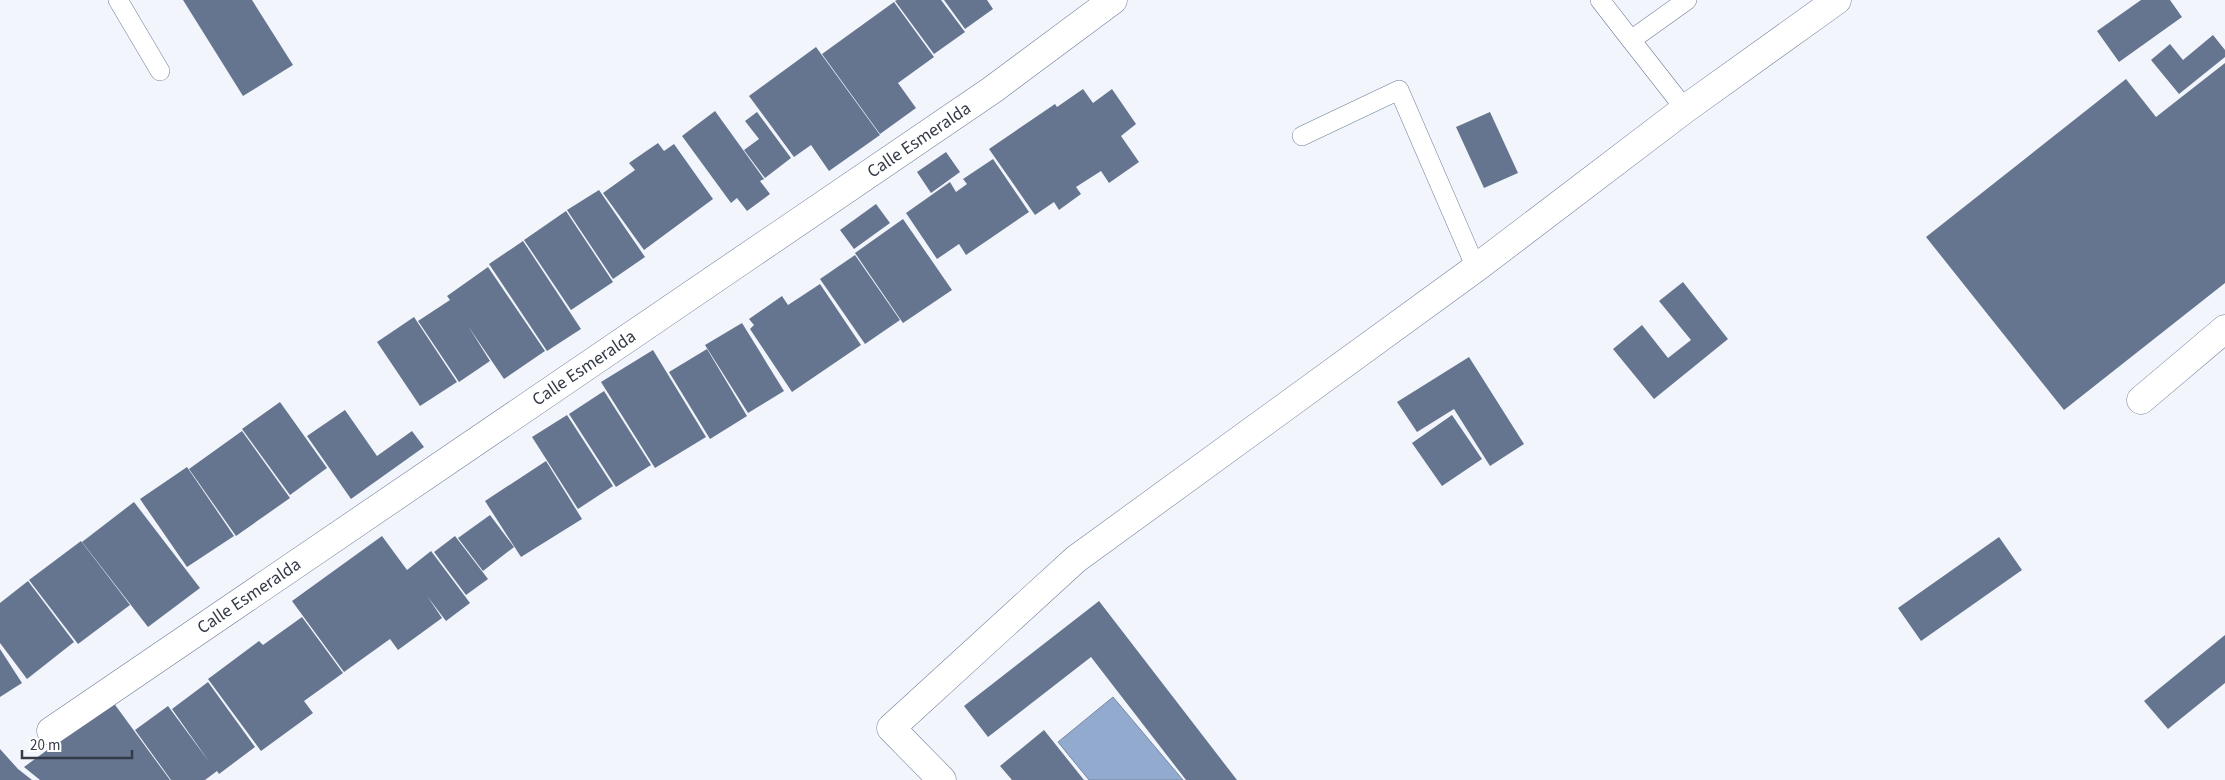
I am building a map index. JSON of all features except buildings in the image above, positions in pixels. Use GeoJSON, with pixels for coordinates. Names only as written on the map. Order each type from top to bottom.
{"type":"FeatureCollection","features":[{"type":"Feature","properties":{"kind":"street","name":"Calle Esmeralda"},"geometry":{"type":"LineString","coordinates":[[51,731],[992,90],[1113,0]]}},
{"type":"Feature","properties":{"kind":"street"},"geometry":{"type":"LineString","coordinates":[[942,780],[891,728],[1076,558],[1476,268],[1685,109],[1837,0]]}},
{"type":"Feature","properties":{"kind":"street"},"geometry":{"type":"LineString","coordinates":[[2141,400],[2225,329]]}},
{"type":"Feature","properties":{"kind":"lane"},"geometry":{"type":"LineString","coordinates":[[118,0],[160,71]]}},
{"type":"Feature","properties":{"kind":"lane"},"geometry":{"type":"LineString","coordinates":[[1600,0],[1685,109]]}},
{"type":"Feature","properties":{"kind":"lane"},"geometry":{"type":"LineString","coordinates":[[1631,40],[1687,0]]}},
{"type":"Feature","properties":{"kind":"lane"},"geometry":{"type":"LineString","coordinates":[[1302,136],[1399,90],[1476,268]]}},
{"type":"Feature","properties":{"kind":"water"},"geometry":{"type":"Polygon","coordinates":[[[1113,697],[1183,780],[1089,780],[1058,742],[1113,697]]]}}]}
